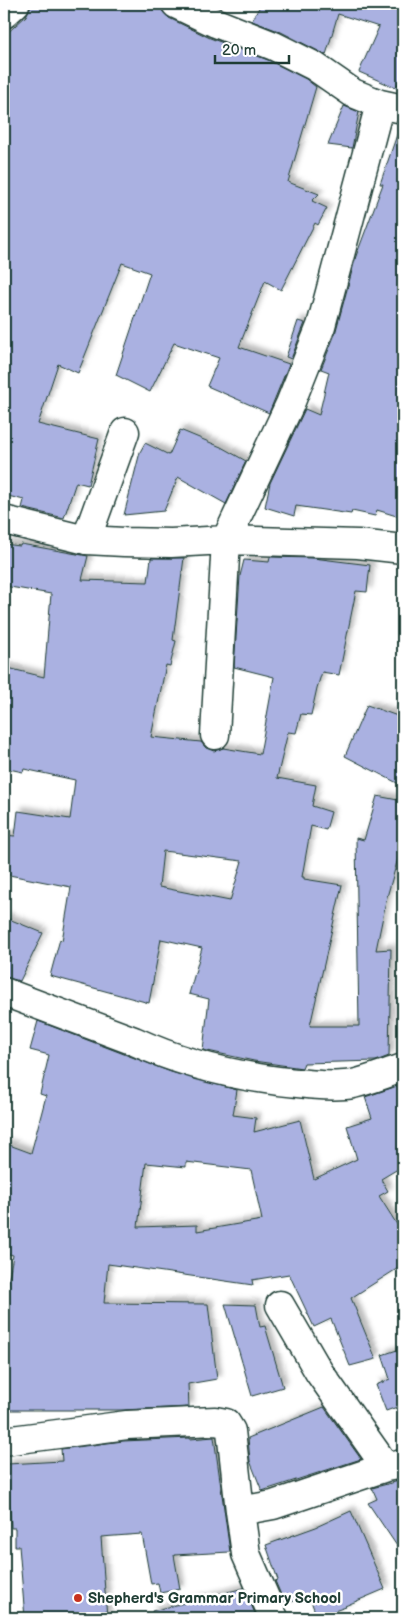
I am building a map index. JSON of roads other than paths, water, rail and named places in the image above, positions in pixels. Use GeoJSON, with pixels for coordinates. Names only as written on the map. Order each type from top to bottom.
{"type":"FeatureCollection","features":[{"type":"Feature","properties":{"kind":"street"},"geometry":{"type":"LineString","coordinates":[[4,14],[15,4]]}},
{"type":"Feature","properties":{"kind":"street"},"geometry":{"type":"LineString","coordinates":[[176,4],[216,24],[274,46],[314,66],[353,93],[392,107],[321,326],[290,404],[226,540],[215,735]]}},
{"type":"Feature","properties":{"kind":"street"},"geometry":{"type":"LineString","coordinates":[[86,540],[125,432]]}},
{"type":"Feature","properties":{"kind":"street"},"geometry":{"type":"LineString","coordinates":[[4,520],[86,540],[171,543],[226,540],[358,544],[403,549]]}},
{"type":"Feature","properties":{"kind":"street"},"geometry":{"type":"LineString","coordinates":[[4,992],[154,1050],[245,1076],[323,1085],[352,1084],[403,1068],[403,1056]]}},
{"type":"Feature","properties":{"kind":"street"},"geometry":{"type":"LineString","coordinates":[[240,1511],[273,1505],[395,1466],[319,1372],[280,1305]]}},
{"type":"Feature","properties":{"kind":"street"},"geometry":{"type":"LineString","coordinates":[[4,1441],[127,1425],[215,1421],[226,1423],[231,1431],[246,1554],[274,1618]]}},
{"type":"Feature","properties":{"kind":"place","name":"Shepherd's Grammar Primary School"},"geometry":{"type":"Point","coordinates":[78,1598]}}]}
